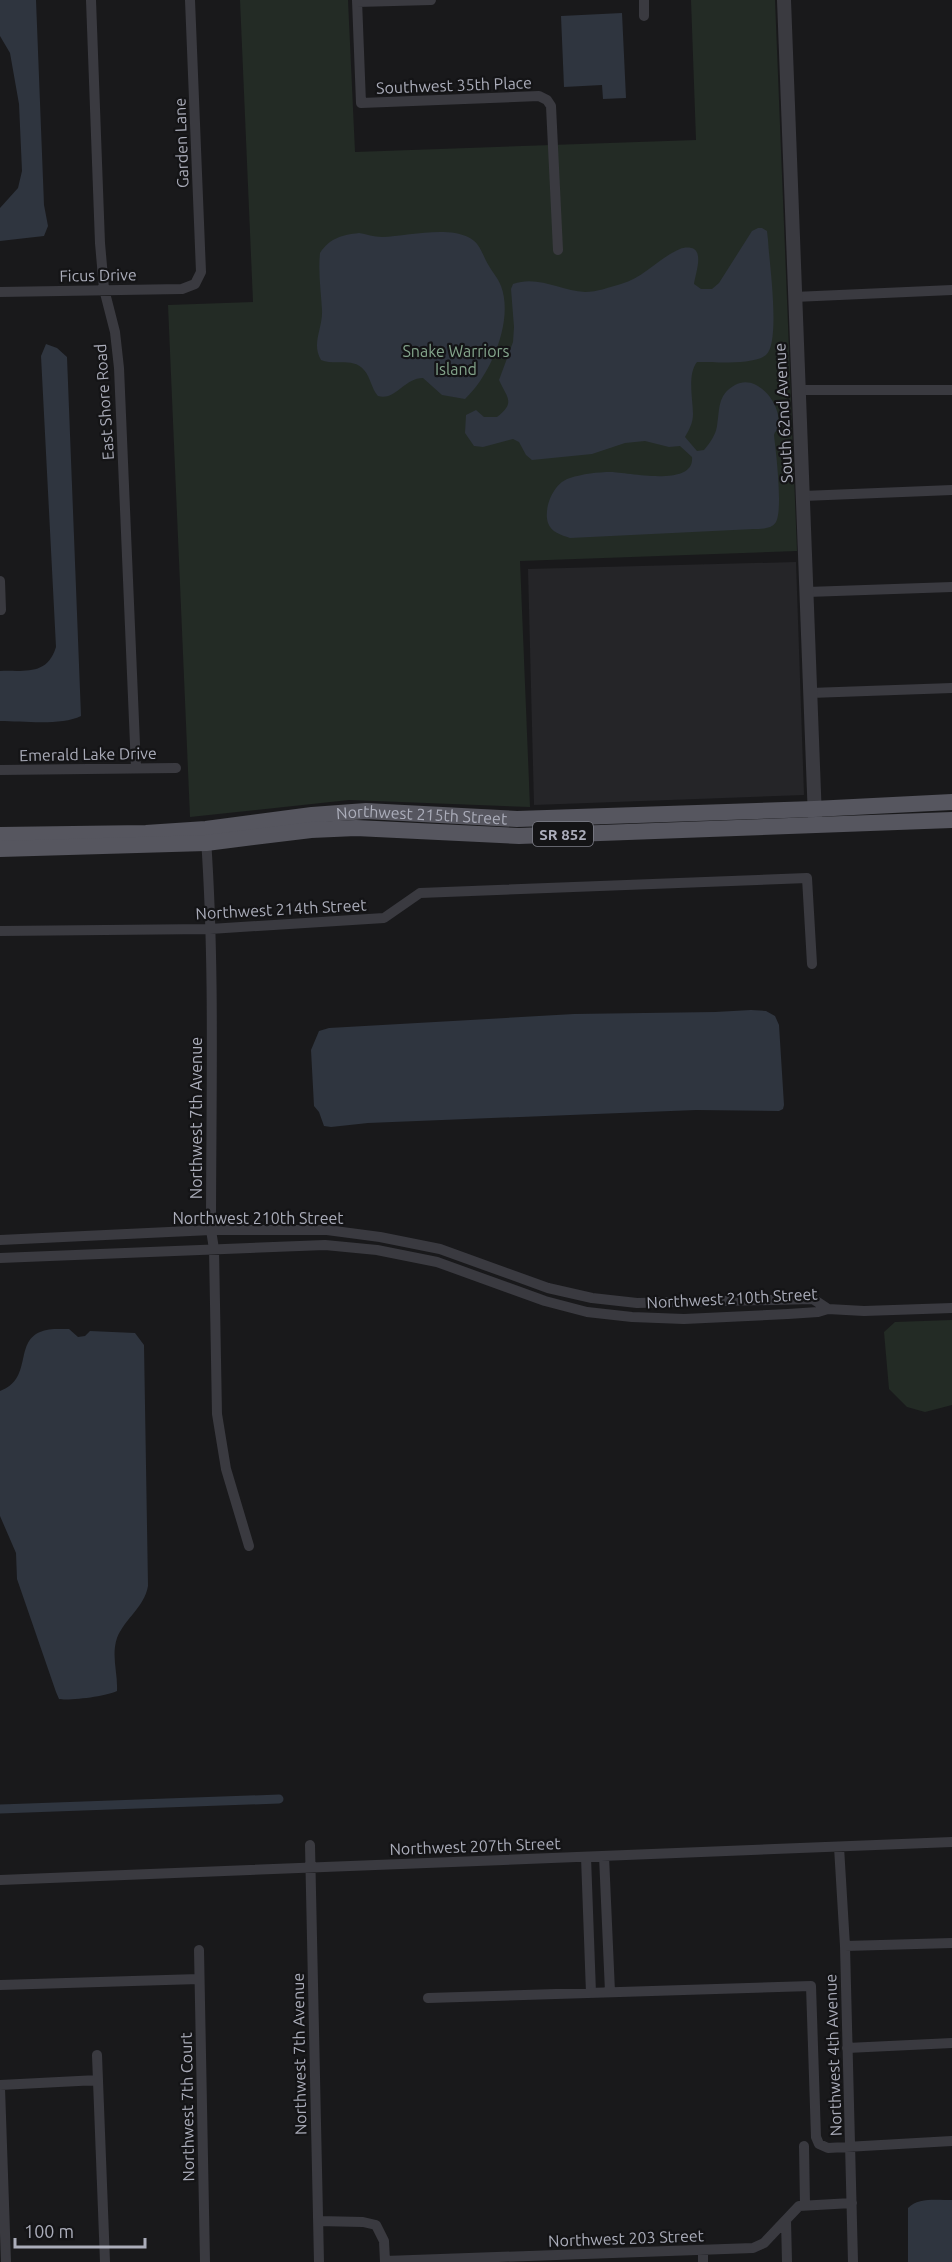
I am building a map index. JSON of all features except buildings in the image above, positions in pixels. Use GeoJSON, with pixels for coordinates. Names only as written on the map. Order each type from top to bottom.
{"type":"FeatureCollection","features":[{"type":"Feature","properties":{"kind":"main road","name":"Northwest 215th Street"},"geometry":{"type":"LineString","coordinates":[[815,817],[952,802]]}},
{"type":"Feature","properties":{"kind":"main road","name":"Northwest 215th Street"},"geometry":{"type":"LineString","coordinates":[[0,849],[206,836],[312,815],[366,811],[517,819],[815,817],[952,820]]}},
{"type":"Feature","properties":{"kind":"main road","name":"Northwest 215th Street"},"geometry":{"type":"LineString","coordinates":[[0,835],[147,833],[206,836]]}},
{"type":"Feature","properties":{"kind":"street","name":"East Shore Road"},"geometry":{"type":"LineString","coordinates":[[90,0],[104,289],[115,332],[119,368],[136,768]]}},
{"type":"Feature","properties":{"kind":"street","name":"Garden Lane"},"geometry":{"type":"LineString","coordinates":[[190,0],[201,272],[195,284]]}},
{"type":"Feature","properties":{"kind":"street"},"geometry":{"type":"LineString","coordinates":[[357,1],[431,0]]}},
{"type":"Feature","properties":{"kind":"street"},"geometry":{"type":"LineString","coordinates":[[644,0],[644,16]]}},
{"type":"Feature","properties":{"kind":"street","name":"South 62nd Avenue"},"geometry":{"type":"LineString","coordinates":[[784,0],[815,817]]}},
{"type":"Feature","properties":{"kind":"street","name":"Southwest 35th Place"},"geometry":{"type":"LineString","coordinates":[[357,1],[361,103],[539,96],[547,100],[550,106],[553,141],[558,250]]}},
{"type":"Feature","properties":{"kind":"street","name":"Ficus Drive"},"geometry":{"type":"LineString","coordinates":[[0,292],[182,289],[195,284]]}},
{"type":"Feature","properties":{"kind":"street"},"geometry":{"type":"LineString","coordinates":[[794,297],[952,290]]}},
{"type":"Feature","properties":{"kind":"street"},"geometry":{"type":"LineString","coordinates":[[797,390],[952,390]]}},
{"type":"Feature","properties":{"kind":"street"},"geometry":{"type":"LineString","coordinates":[[803,496],[952,490]]}},
{"type":"Feature","properties":{"kind":"street"},"geometry":{"type":"LineString","coordinates":[[0,581],[1,610]]}},
{"type":"Feature","properties":{"kind":"street"},"geometry":{"type":"LineString","coordinates":[[807,592],[952,587]]}},
{"type":"Feature","properties":{"kind":"street"},"geometry":{"type":"LineString","coordinates":[[810,693],[952,688]]}},
{"type":"Feature","properties":{"kind":"street","name":"Emerald Lake Drive"},"geometry":{"type":"LineString","coordinates":[[0,770],[176,768]]}},
{"type":"Feature","properties":{"kind":"street","name":"Northwest 7th Avenue"},"geometry":{"type":"LineString","coordinates":[[206,836],[210,929],[211,1230],[214,1249],[217,1414],[226,1469],[249,1546]]}},
{"type":"Feature","properties":{"kind":"street","name":"Northwest 214th Street"},"geometry":{"type":"LineString","coordinates":[[0,931],[210,929],[384,918],[420,893],[807,878],[812,964]]}},
{"type":"Feature","properties":{"kind":"street","name":"Northwest 210th Street"},"geometry":{"type":"LineString","coordinates":[[0,1240],[211,1230],[327,1230],[380,1237],[440,1249],[548,1288],[592,1298],[637,1303],[813,1299],[828,1309]]}},
{"type":"Feature","properties":{"kind":"street","name":"Northwest 210th Street"},"geometry":{"type":"LineString","coordinates":[[0,1258],[324,1245],[377,1250],[437,1262],[545,1301],[587,1312],[632,1317],[684,1318],[788,1314],[828,1309],[864,1311],[952,1308]]}},
{"type":"Feature","properties":{"kind":"street","name":"Northwest 207th Street"},"geometry":{"type":"LineString","coordinates":[[0,1880],[952,1842]]}},
{"type":"Feature","properties":{"kind":"street","name":"Northwest 7th Avenue"},"geometry":{"type":"LineString","coordinates":[[310,1845],[319,2262]]}},
{"type":"Feature","properties":{"kind":"street","name":"Northwest 4th Avenue"},"geometry":{"type":"LineString","coordinates":[[838,1847],[844,1946],[853,2262]]}},
{"type":"Feature","properties":{"kind":"street"},"geometry":{"type":"LineString","coordinates":[[604,1856],[610,1992]]}},
{"type":"Feature","properties":{"kind":"street"},"geometry":{"type":"LineString","coordinates":[[586,1857],[591,1993]]}},
{"type":"Feature","properties":{"kind":"street"},"geometry":{"type":"LineString","coordinates":[[589,1934],[608,1933]]}},
{"type":"Feature","properties":{"kind":"street"},"geometry":{"type":"LineString","coordinates":[[844,1946],[952,1943]]}},
{"type":"Feature","properties":{"kind":"street","name":"Northwest 7th Court"},"geometry":{"type":"LineString","coordinates":[[199,1950],[205,2262]]}},
{"type":"Feature","properties":{"kind":"street"},"geometry":{"type":"LineString","coordinates":[[589,1955],[609,1955]]}},
{"type":"Feature","properties":{"kind":"street"},"geometry":{"type":"LineString","coordinates":[[0,1985],[199,1979]]}},
{"type":"Feature","properties":{"kind":"street"},"geometry":{"type":"LineString","coordinates":[[428,1998],[811,1986],[816,2137],[819,2144],[834,2148],[952,2141]]}},
{"type":"Feature","properties":{"kind":"street"},"geometry":{"type":"LineString","coordinates":[[847,2048],[952,2043]]}},
{"type":"Feature","properties":{"kind":"street"},"geometry":{"type":"LineString","coordinates":[[97,2055],[105,2262]]}},
{"type":"Feature","properties":{"kind":"street"},"geometry":{"type":"LineString","coordinates":[[6,2262],[0,2086],[98,2080]]}},
{"type":"Feature","properties":{"kind":"street"},"geometry":{"type":"LineString","coordinates":[[804,2146],[805,2205],[852,2203]]}},
{"type":"Feature","properties":{"kind":"street","name":"Northwest 203 Street"},"geometry":{"type":"LineString","coordinates":[[385,2261],[647,2257],[703,2250],[753,2248],[764,2242],[799,2206],[805,2205]]}},
{"type":"Feature","properties":{"kind":"street"},"geometry":{"type":"LineString","coordinates":[[786,2220],[787,2262]]}},
{"type":"Feature","properties":{"kind":"street"},"geometry":{"type":"LineString","coordinates":[[318,2221],[363,2222],[376,2225],[384,2241],[385,2261]]}},
{"type":"Feature","properties":{"kind":"street"},"geometry":{"type":"LineString","coordinates":[[703,2250],[703,2262]]}},
{"type":"Feature","properties":{"kind":"shaded area"},"geometry":{"type":"Polygon","coordinates":[[[0,0],[36,0],[44,205],[48,226],[44,236],[0,241],[0,208],[18,188],[22,171],[19,104],[10,53],[0,36],[0,0]]]}},
{"type":"Feature","properties":{"kind":"shaded area"},"geometry":{"type":"Polygon","coordinates":[[[622,13],[626,98],[603,99],[602,85],[564,87],[561,16],[622,13]]]}},
{"type":"Feature","properties":{"kind":"shaded area"},"geometry":{"type":"Polygon","coordinates":[[[758,228],[767,231],[768,240],[773,318],[770,347],[766,355],[752,360],[697,362],[691,380],[693,417],[685,437],[697,451],[704,450],[715,432],[720,403],[725,393],[742,382],[762,389],[773,401],[778,417],[779,429],[774,435],[779,493],[776,522],[760,529],[570,538],[554,531],[548,523],[547,510],[551,496],[564,480],[580,475],[606,472],[672,475],[690,467],[692,457],[680,446],[669,447],[645,441],[625,443],[592,454],[532,460],[526,455],[519,442],[513,439],[483,447],[474,446],[465,433],[466,415],[476,410],[484,417],[497,417],[508,403],[499,380],[513,342],[511,289],[513,284],[531,281],[576,291],[599,290],[630,281],[682,248],[691,248],[697,252],[698,256],[694,284],[701,289],[712,289],[719,283],[752,231],[758,228]]]}},
{"type":"Feature","properties":{"kind":"shaded area"},"geometry":{"type":"Polygon","coordinates":[[[449,232],[468,237],[479,246],[501,286],[505,315],[498,346],[491,362],[475,389],[465,399],[442,395],[423,378],[410,382],[390,395],[378,396],[360,366],[321,360],[317,348],[322,317],[320,253],[337,238],[359,233],[382,237],[449,232]]]}},
{"type":"Feature","properties":{"kind":"shaded area"},"geometry":{"type":"Polygon","coordinates":[[[46,344],[57,348],[67,357],[81,716],[53,722],[0,721],[0,671],[26,671],[41,667],[47,663],[56,647],[41,356],[46,344]]]}},
{"type":"Feature","properties":{"kind":"shaded area"},"geometry":{"type":"Polygon","coordinates":[[[796,562],[804,795],[534,805],[528,569],[796,562]]]}},
{"type":"Feature","properties":{"kind":"shaded area"},"geometry":{"type":"Polygon","coordinates":[[[766,1011],[775,1016],[779,1025],[784,1105],[779,1111],[696,1110],[368,1123],[331,1127],[324,1126],[314,1106],[311,1050],[319,1031],[329,1028],[574,1014],[766,1011]]]}},
{"type":"Feature","properties":{"kind":"shaded area"},"geometry":{"type":"Polygon","coordinates":[[[69,1329],[78,1337],[85,1336],[90,1331],[135,1333],[144,1345],[148,1586],[143,1601],[117,1638],[115,1651],[117,1691],[80,1699],[59,1699],[17,1579],[16,1553],[0,1516],[0,1391],[17,1378],[27,1344],[32,1337],[47,1330],[69,1329]]]}},
{"type":"Feature","properties":{"kind":"shaded area"},"geometry":{"type":"Polygon","coordinates":[[[952,2200],[952,2262],[908,2262],[908,2208],[917,2202],[952,2200]]]}},
{"type":"Feature","properties":{"kind":"green space","name":"Snake Warriors Island"},"geometry":{"type":"Polygon","coordinates":[[[240,0],[348,0],[355,152],[696,140],[691,0],[775,0],[797,551],[520,561],[530,807],[349,800],[190,817],[168,305],[253,302],[240,0]]]}},
{"type":"Feature","properties":{"kind":"green space"},"geometry":{"type":"Polygon","coordinates":[[[952,1320],[952,1405],[925,1412],[907,1407],[889,1389],[884,1332],[895,1322],[952,1320]]]}},
{"type":"Feature","properties":{"kind":"waterway"},"geometry":{"type":"LineString","coordinates":[[0,1809],[279,1799]]}}]}
